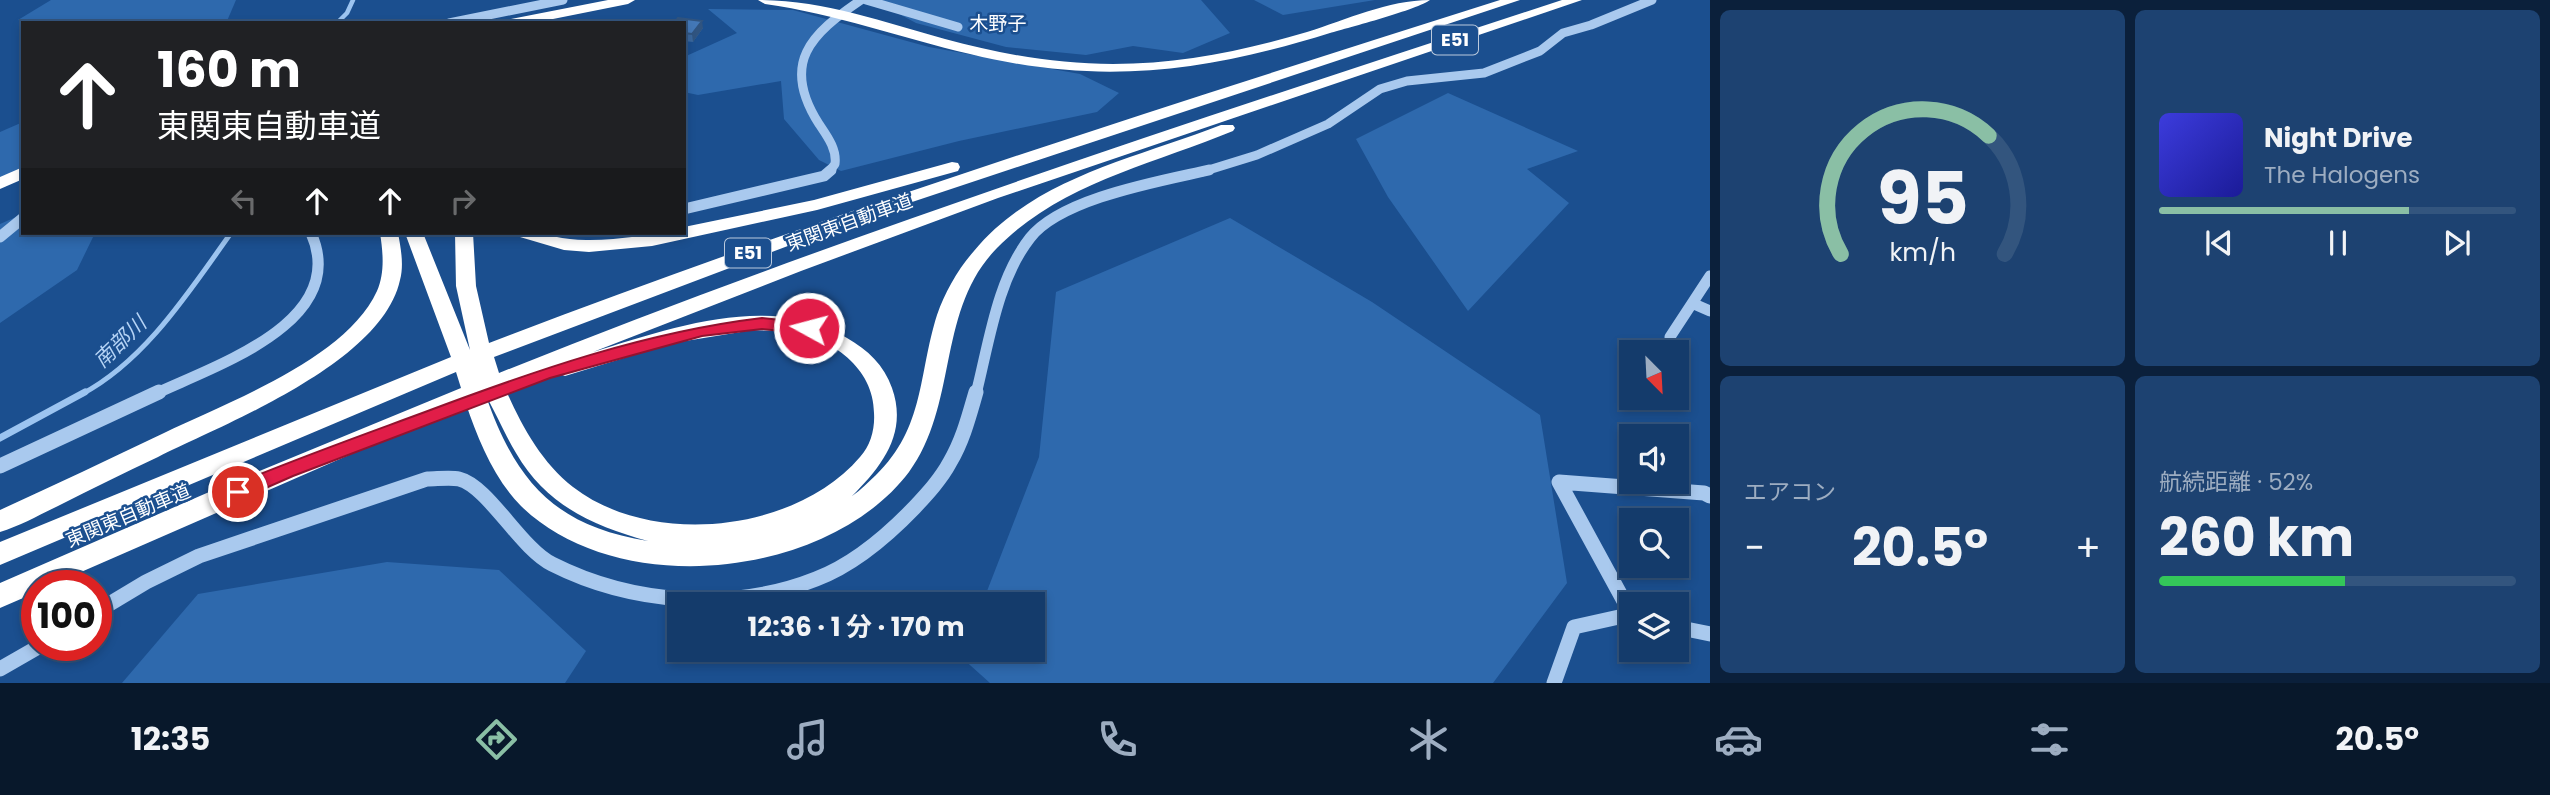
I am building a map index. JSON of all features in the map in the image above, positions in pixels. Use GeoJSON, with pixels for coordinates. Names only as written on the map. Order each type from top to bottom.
{"type":"FeatureCollection","features":[{"type":"Feature","properties":{"kind":"highway"},"geometry":{"type":"LineString","coordinates":[[522,21],[628,0]]}},
{"type":"Feature","properties":{"kind":"highway"},"geometry":{"type":"LineString","coordinates":[[765,0],[828,11],[1001,57],[1086,68],[1133,69],[1176,66],[1260,49],[1423,0]]}},
{"type":"Feature","properties":{"kind":"highway","name":"東関東自動車道"},"geometry":{"type":"LineString","coordinates":[[0,554],[274,438],[633,296],[985,170],[1513,0]]}},
{"type":"Feature","properties":{"kind":"highway","name":"東関東自動車道"},"geometry":{"type":"LineString","coordinates":[[0,596],[479,390],[768,276],[1046,175],[1575,0]]}},
{"type":"Feature","properties":{"kind":"highway"},"geometry":{"type":"LineString","coordinates":[[686,233],[868,192],[1288,71]]}},
{"type":"Feature","properties":{"kind":"highway"},"geometry":{"type":"LineString","coordinates":[[464,235],[461,323],[490,440],[529,499],[549,515],[580,533],[618,547],[657,554],[732,555],[813,531],[878,491],[908,456],[924,429],[945,321],[954,299],[988,245],[1015,220],[1035,206],[1080,184],[1191,143],[1334,79]]}},
{"type":"Feature","properties":{"kind":"highway"},"geometry":{"type":"LineString","coordinates":[[0,184],[21,173]]}},
{"type":"Feature","properties":{"kind":"highway"},"geometry":{"type":"LineString","coordinates":[[0,522],[258,397],[333,353],[362,327],[385,294],[392,266],[388,235]]}},
{"type":"Feature","properties":{"kind":"highway"},"geometry":{"type":"LineString","coordinates":[[287,471],[546,373],[675,337],[736,325],[809,328],[836,339],[863,359],[877,377],[885,405],[886,422],[878,449],[858,476],[840,491],[808,510],[761,528],[710,535],[653,530],[604,517],[581,506],[533,463],[514,434],[461,323],[415,235]]}},
{"type":"Feature","properties":{"kind":"highway"},"geometry":{"type":"LineString","coordinates":[[532,235],[541,239],[589,246],[616,245],[677,235]]}},
{"type":"Feature","properties":{"kind":"street"},"geometry":{"type":"LineString","coordinates":[[459,21],[563,0]]}},
{"type":"Feature","properties":{"kind":"street"},"geometry":{"type":"LineString","coordinates":[[686,209],[824,176],[835,164],[836,158],[827,135],[811,110],[802,68],[810,42],[825,27],[864,0],[958,27]]}},
{"type":"Feature","properties":{"kind":"street"},"geometry":{"type":"LineString","coordinates":[[913,0],[914,14]]}},
{"type":"Feature","properties":{"kind":"street"},"geometry":{"type":"LineString","coordinates":[[112,602],[199,556],[427,479],[459,479],[479,489],[506,523],[549,563],[588,579],[643,596],[705,599],[764,594],[817,579],[866,551],[900,524],[950,463],[966,429],[1007,279],[1031,236],[1053,220],[1071,208],[1105,195],[1257,155],[1328,124],[1380,89],[1407,81],[1484,73],[1540,51],[1563,33],[1591,25],[1652,0]]}},
{"type":"Feature","properties":{"kind":"street"},"geometry":{"type":"LineString","coordinates":[[0,237],[21,220]]}},
{"type":"Feature","properties":{"kind":"street"},"geometry":{"type":"LineString","coordinates":[[0,466],[115,415],[275,335],[298,314],[315,286],[318,265],[311,235]]}},
{"type":"Feature","properties":{"kind":"street"},"geometry":{"type":"LineString","coordinates":[[1670,338],[1710,276]]}},
{"type":"Feature","properties":{"kind":"street"},"geometry":{"type":"LineString","coordinates":[[1694,304],[1710,311]]}},
{"type":"Feature","properties":{"kind":"street"},"geometry":{"type":"LineString","coordinates":[[1619,594],[1559,482],[1704,492],[1710,496]]}},
{"type":"Feature","properties":{"kind":"street"},"geometry":{"type":"LineString","coordinates":[[1554,683],[1574,627],[1619,617]]}},
{"type":"Feature","properties":{"kind":"street"},"geometry":{"type":"LineString","coordinates":[[1689,630],[1710,634]]}},
{"type":"Feature","properties":{"kind":"street"},"geometry":{"type":"LineString","coordinates":[[0,670],[21,657]]}},
{"type":"Feature","properties":{"kind":"shaded area"},"geometry":{"type":"Polygon","coordinates":[[[51,0],[236,0],[227,21],[18,20],[51,0]]]}},
{"type":"Feature","properties":{"kind":"shaded area"},"geometry":{"type":"Polygon","coordinates":[[[873,0],[1201,0],[1230,33],[1183,53],[1133,46],[1086,55],[1006,47],[916,23],[873,0]]]}},
{"type":"Feature","properties":{"kind":"shaded area"},"geometry":{"type":"Polygon","coordinates":[[[1254,0],[1375,0],[1283,15],[1254,0]]]}},
{"type":"Feature","properties":{"kind":"shaded area"},"geometry":{"type":"Polygon","coordinates":[[[708,9],[793,10],[929,47],[1080,74],[1119,93],[1097,112],[959,141],[841,171],[819,160],[784,119],[781,81],[698,95],[686,92],[686,56],[737,33],[708,9]]]}},
{"type":"Feature","properties":{"kind":"shaded area"},"geometry":{"type":"Polygon","coordinates":[[[1448,93],[1578,151],[1527,169],[1569,203],[1468,311],[1388,197],[1356,139],[1448,93]]]}},
{"type":"Feature","properties":{"kind":"shaded area"},"geometry":{"type":"Polygon","coordinates":[[[21,123],[21,171],[0,181],[0,132],[21,123]]]}},
{"type":"Feature","properties":{"kind":"shaded area"},"geometry":{"type":"Polygon","coordinates":[[[21,215],[21,235],[94,235],[77,270],[0,323],[0,224],[21,215]]]}},
{"type":"Feature","properties":{"kind":"shaded area"},"geometry":{"type":"Polygon","coordinates":[[[1230,218],[1372,302],[1540,415],[1567,583],[1493,683],[990,683],[967,662],[1045,662],[1045,592],[987,592],[1039,457],[1056,292],[1230,218]]]}},
{"type":"Feature","properties":{"kind":"shaded area"},"geometry":{"type":"Polygon","coordinates":[[[387,562],[499,570],[586,651],[565,683],[122,683],[198,594],[387,562]]]}},
{"type":"Feature","properties":{"kind":"building"},"geometry":{"type":"Polygon","coordinates":[[[678,18],[702,21],[692,34],[686,33],[686,21],[676,21],[678,18]]]}},
{"type":"Feature","properties":{"kind":"waterway","name":"南部川"},"geometry":{"type":"LineString","coordinates":[[339,21],[347,13],[353,0]]}},
{"type":"Feature","properties":{"kind":"waterway","name":"南部川"},"geometry":{"type":"LineString","coordinates":[[82,394],[127,363],[146,343],[183,300],[230,235]]}},
{"type":"Feature","properties":{"kind":"waterway","name":"南部川"},"geometry":{"type":"LineString","coordinates":[[0,438],[85,392]]}},
{"type":"Feature","properties":{"kind":"district","name":"木野子"},"geometry":{"type":"Point","coordinates":[998,23]}},
{"type":"Feature","properties":{"kind":"route"},"geometry":{"type":"LineString","coordinates":[[238,492],[546,373],[675,337],[736,325],[809,328]]}}]}
